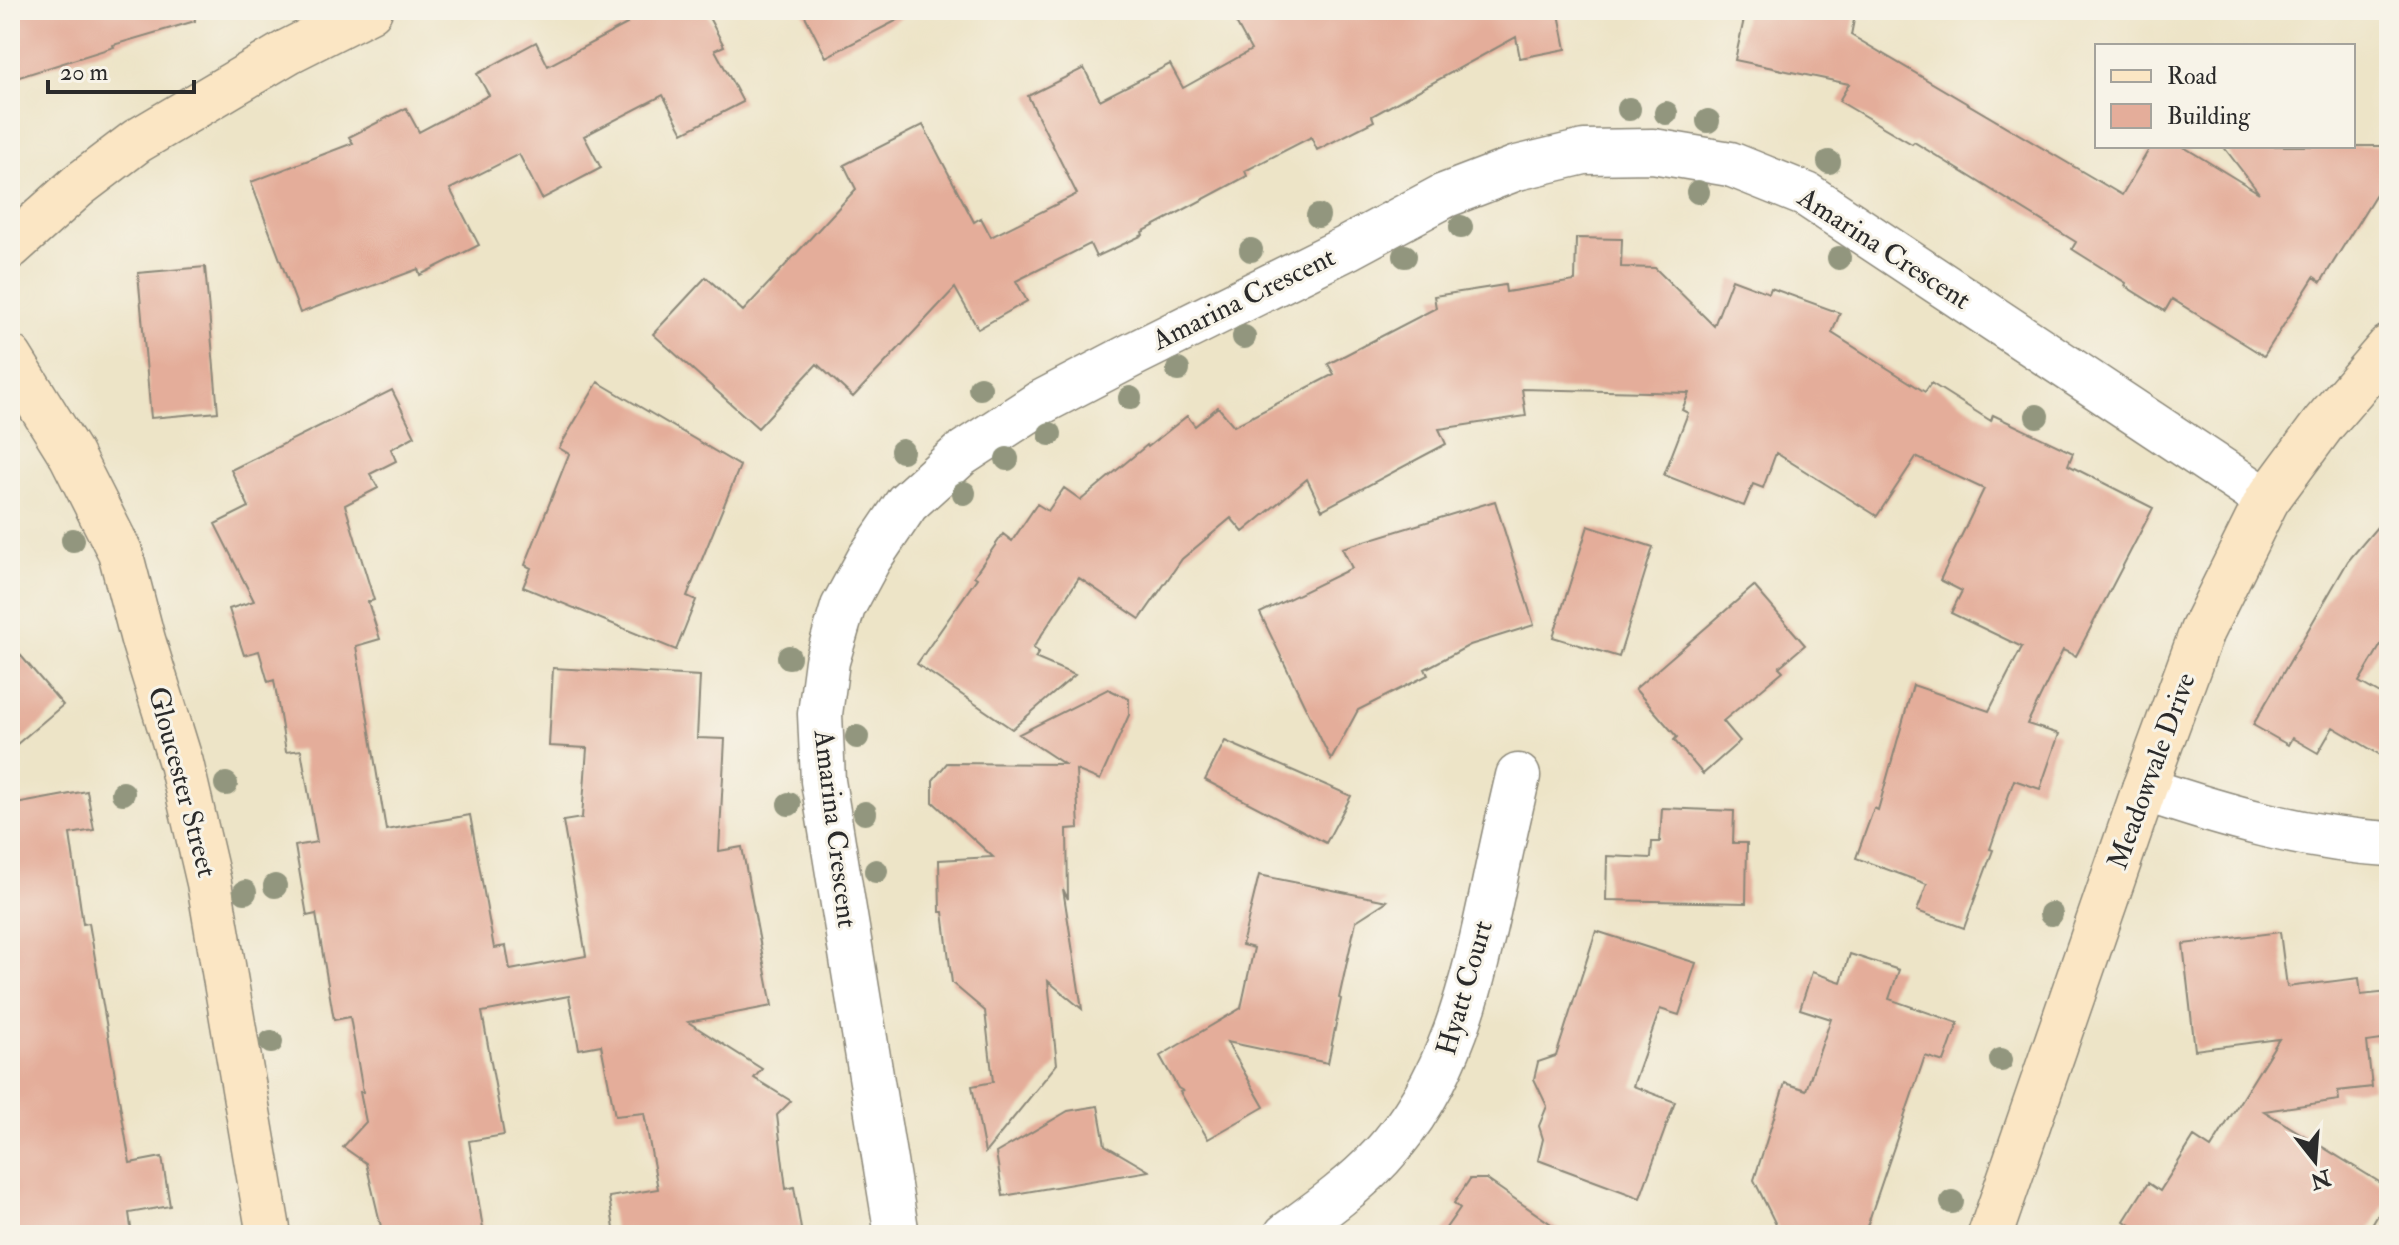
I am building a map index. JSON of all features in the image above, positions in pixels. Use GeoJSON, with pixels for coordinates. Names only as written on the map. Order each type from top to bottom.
{"type":"FeatureCollection","features":[{"type":"Feature","properties":{"kind":"street"},"geometry":{"type":"LineString","coordinates":[[10,247],[79,185],[137,141],[289,51],[370,10]]}},
{"type":"Feature","properties":{"kind":"street","name":"Amarina Crescent"},"geometry":{"type":"LineString","coordinates":[[897,1235],[823,781],[820,714],[827,661],[843,607],[869,559],[907,503],[960,455],[1040,403],[1444,196],[1517,168],[1584,152],[1653,151],[1730,164],[1807,195],[2267,500]]}},
{"type":"Feature","properties":{"kind":"street","name":"Meadowvale Drive"},"geometry":{"type":"LineString","coordinates":[[1990,1235],[2202,631],[2267,500],[2324,423],[2389,347]]}},
{"type":"Feature","properties":{"kind":"street","name":"Gloucester Street"},"geometry":{"type":"LineString","coordinates":[[10,357],[71,455],[120,552],[181,763],[209,883],[269,1235]]}},
{"type":"Feature","properties":{"kind":"street","name":"Hyatt Court"},"geometry":{"type":"LineString","coordinates":[[1286,1235],[1335,1199],[1381,1158],[1415,1115],[1441,1070],[1461,1020],[1478,962],[1518,776]]}},
{"type":"Feature","properties":{"kind":"street"},"geometry":{"type":"LineString","coordinates":[[2144,789],[2252,823],[2355,842],[2389,844]]}},
{"type":"Feature","properties":{"kind":"building"},"geometry":{"type":"Polygon","coordinates":[[[10,10],[194,10],[195,21],[10,80],[10,10]]]}},
{"type":"Feature","properties":{"kind":"building"},"geometry":{"type":"Polygon","coordinates":[[[620,10],[705,10],[724,46],[715,50],[743,102],[683,133],[663,95],[584,136],[601,168],[542,199],[519,154],[450,189],[479,245],[420,275],[418,269],[300,313],[251,182],[353,143],[349,137],[406,108],[419,132],[489,95],[477,74],[536,42],[548,66],[627,24],[620,10]]]}},
{"type":"Feature","properties":{"kind":"building"},"geometry":{"type":"Polygon","coordinates":[[[802,10],[917,10],[826,57],[802,10]]]}},
{"type":"Feature","properties":{"kind":"building"},"geometry":{"type":"Polygon","coordinates":[[[1229,10],[1566,10],[1559,14],[1566,49],[1520,58],[1516,37],[1372,116],[1374,121],[1317,150],[1311,137],[1245,171],[1247,176],[1142,232],[1143,235],[1096,257],[1090,244],[1016,281],[1027,301],[978,329],[955,288],[853,397],[817,364],[758,428],[653,334],[706,277],[743,311],[856,189],[844,165],[923,125],[974,222],[981,218],[991,237],[1077,194],[1028,96],[1084,68],[1100,100],[1170,64],[1183,88],[1251,50],[1229,10]]]}},
{"type":"Feature","properties":{"kind":"building"},"geometry":{"type":"Polygon","coordinates":[[[1746,10],[1856,10],[1851,35],[2122,195],[2150,148],[2185,148],[2259,193],[2225,148],[2389,146],[2389,173],[2321,282],[2314,277],[2264,356],[2172,299],[2165,311],[2072,249],[2076,242],[1914,142],[1912,144],[1839,101],[1849,84],[1735,60],[1746,10]]]}},
{"type":"Feature","properties":{"kind":"building"},"geometry":{"type":"Polygon","coordinates":[[[1576,238],[1622,239],[1621,267],[1655,268],[1714,326],[1732,279],[1769,293],[1771,288],[1840,313],[1832,333],[1925,392],[1931,383],[1991,421],[1993,415],[2073,453],[2068,465],[2153,508],[2076,656],[2063,650],[2027,724],[2059,734],[2040,789],[2014,780],[1990,849],[1993,850],[1964,928],[1917,911],[1927,884],[1856,858],[1874,808],[1878,810],[1913,685],[1989,711],[2022,647],[1951,613],[1962,591],[1940,580],[1984,489],[1916,457],[1877,516],[1776,453],[1763,488],[1753,484],[1744,506],[1664,475],[1688,413],[1682,410],[1689,393],[1522,389],[1526,416],[1439,429],[1446,444],[1322,510],[1307,479],[1243,532],[1231,518],[1182,559],[1140,619],[1079,578],[1033,648],[1039,652],[1035,658],[1075,675],[1012,729],[917,664],[977,578],[974,576],[1003,534],[1012,541],[1037,504],[1048,511],[1064,488],[1081,500],[1187,416],[1195,426],[1218,407],[1234,426],[1334,374],[1328,364],[1436,308],[1434,296],[1505,285],[1506,292],[1575,281],[1576,238]]]}},
{"type":"Feature","properties":{"kind":"building"},"geometry":{"type":"Polygon","coordinates":[[[205,267],[218,412],[151,418],[138,273],[205,267]]]}},
{"type":"Feature","properties":{"kind":"building"},"geometry":{"type":"Polygon","coordinates":[[[598,382],[740,466],[687,596],[696,600],[676,650],[523,587],[531,568],[525,565],[569,454],[559,448],[598,382]]]}},
{"type":"Feature","properties":{"kind":"building"},"geometry":{"type":"Polygon","coordinates":[[[392,390],[415,436],[391,449],[396,461],[370,474],[378,488],[345,505],[374,600],[368,602],[380,639],[356,646],[386,830],[470,815],[494,948],[506,946],[510,970],[586,956],[563,821],[582,818],[587,748],[549,746],[553,668],[700,676],[697,738],[725,739],[719,851],[742,847],[772,1006],[688,1022],[762,1069],[754,1078],[791,1101],[777,1115],[786,1189],[794,1187],[802,1235],[686,1235],[685,1229],[648,1235],[615,1235],[609,1197],[658,1189],[644,1113],[615,1116],[601,1045],[579,1049],[569,996],[482,1012],[504,1135],[469,1141],[484,1235],[383,1235],[366,1163],[343,1147],[366,1122],[360,1092],[363,1092],[350,1017],[334,1020],[316,914],[307,916],[295,846],[317,842],[301,750],[286,752],[274,680],[268,682],[259,651],[244,655],[229,609],[254,601],[215,524],[249,507],[231,470],[392,390]]]}},
{"type":"Feature","properties":{"kind":"building"},"geometry":{"type":"Polygon","coordinates":[[[1495,501],[1534,625],[1470,645],[1425,669],[1428,675],[1358,710],[1331,760],[1260,613],[1352,568],[1342,548],[1495,501]]]}},
{"type":"Feature","properties":{"kind":"building"},"geometry":{"type":"Polygon","coordinates":[[[2389,513],[2389,631],[2359,682],[2389,699],[2389,760],[2333,727],[2318,753],[2292,738],[2288,745],[2253,725],[2348,561],[2389,513]]]}},
{"type":"Feature","properties":{"kind":"building"},"geometry":{"type":"Polygon","coordinates":[[[1588,526],[1653,547],[1619,657],[1553,637],[1588,526]]]}},
{"type":"Feature","properties":{"kind":"building"},"geometry":{"type":"Polygon","coordinates":[[[1754,586],[1805,645],[1779,667],[1783,671],[1723,721],[1740,741],[1703,774],[1674,740],[1677,737],[1635,689],[1754,586]]]}},
{"type":"Feature","properties":{"kind":"building"},"geometry":{"type":"Polygon","coordinates":[[[10,643],[63,705],[10,750],[10,643]]]}},
{"type":"Feature","properties":{"kind":"building"},"geometry":{"type":"Polygon","coordinates":[[[1108,689],[1129,699],[1129,715],[1100,780],[1076,770],[1079,828],[1067,829],[1068,899],[1063,889],[1082,1009],[1048,981],[1057,1064],[985,1153],[972,1086],[993,1082],[985,1011],[952,983],[943,912],[940,912],[939,860],[993,857],[933,802],[933,780],[947,763],[1064,764],[1019,734],[1108,689]]]}},
{"type":"Feature","properties":{"kind":"building"},"geometry":{"type":"Polygon","coordinates":[[[1225,741],[1351,796],[1326,843],[1205,780],[1225,741]]]}},
{"type":"Feature","properties":{"kind":"building"},"geometry":{"type":"Polygon","coordinates":[[[87,791],[94,830],[70,834],[83,924],[89,923],[130,1163],[162,1157],[170,1206],[129,1213],[132,1235],[10,1235],[10,805],[87,791]]]}},
{"type":"Feature","properties":{"kind":"building"},"geometry":{"type":"Polygon","coordinates":[[[1662,808],[1734,811],[1733,843],[1747,843],[1746,903],[1606,900],[1607,856],[1651,858],[1652,842],[1660,842],[1662,808]]]}},
{"type":"Feature","properties":{"kind":"building"},"geometry":{"type":"Polygon","coordinates":[[[1259,875],[1387,901],[1356,921],[1328,1063],[1227,1042],[1264,1107],[1208,1139],[1160,1056],[1241,1008],[1254,948],[1242,945],[1259,875]]]}},
{"type":"Feature","properties":{"kind":"building"},"geometry":{"type":"Polygon","coordinates":[[[1596,931],[1696,963],[1679,1015],[1660,1009],[1633,1086],[1675,1102],[1640,1198],[1538,1160],[1543,1139],[1539,1126],[1547,1106],[1534,1079],[1538,1062],[1556,1056],[1596,931]]]}},
{"type":"Feature","properties":{"kind":"building"},"geometry":{"type":"Polygon","coordinates":[[[2280,932],[2287,987],[2359,978],[2361,995],[2389,992],[2389,1039],[2367,1042],[2372,1087],[2338,1091],[2339,1100],[2264,1111],[2389,1188],[2389,1197],[2366,1235],[2148,1235],[2124,1221],[2148,1183],[2160,1191],[2194,1137],[2211,1148],[2279,1039],[2195,1050],[2183,944],[2280,932]]]}},
{"type":"Feature","properties":{"kind":"building"},"geometry":{"type":"Polygon","coordinates":[[[1850,954],[1899,970],[1889,999],[1958,1023],[1944,1062],[1925,1056],[1864,1235],[1781,1235],[1754,1180],[1785,1083],[1806,1090],[1831,1019],[1800,1009],[1812,972],[1841,982],[1850,954]]]}},
{"type":"Feature","properties":{"kind":"building"},"geometry":{"type":"Polygon","coordinates":[[[1098,1106],[1105,1145],[1149,1171],[1003,1196],[996,1153],[1068,1111],[1098,1106]]]}},
{"type":"Feature","properties":{"kind":"building"},"geometry":{"type":"Polygon","coordinates":[[[1470,1179],[1486,1179],[1567,1235],[1441,1235],[1460,1208],[1454,1203],[1470,1179]]]}}]}
